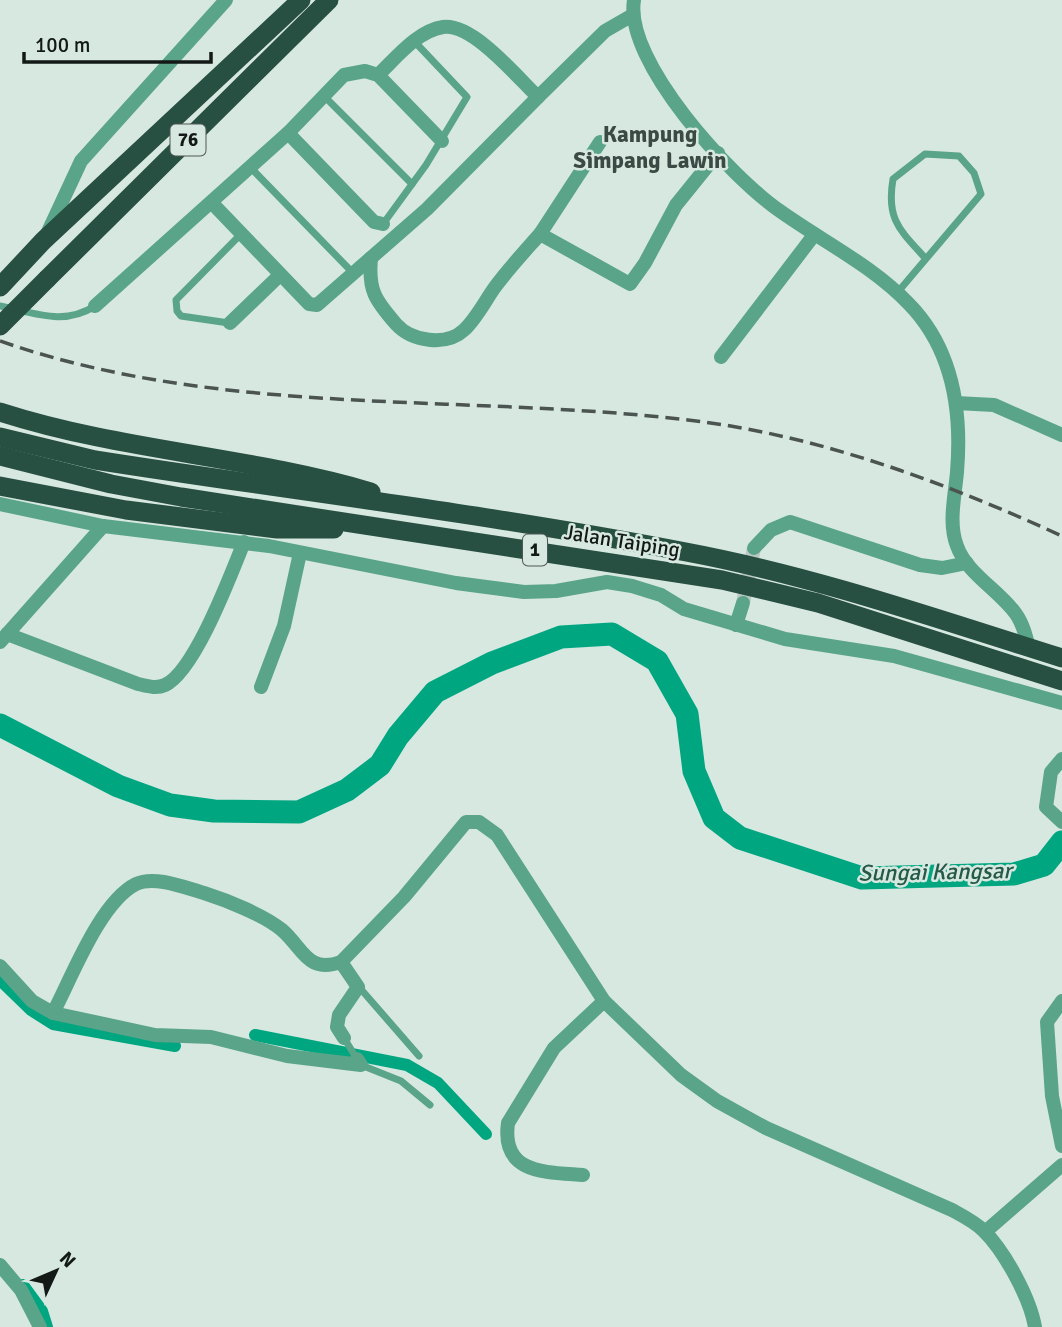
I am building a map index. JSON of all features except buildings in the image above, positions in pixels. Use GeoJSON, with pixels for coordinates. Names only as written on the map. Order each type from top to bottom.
{"type":"FeatureCollection","features":[{"type":"Feature","properties":{"kind":"highway","name":"76"},"geometry":{"type":"LineString","coordinates":[[0,287],[43,242],[300,0]]}},
{"type":"Feature","properties":{"kind":"highway","name":"76"},"geometry":{"type":"LineString","coordinates":[[0,326],[329,0]]}},
{"type":"Feature","properties":{"kind":"highway"},"geometry":{"type":"LineString","coordinates":[[0,412],[42,425],[142,448],[261,466],[343,484],[414,509]]}},
{"type":"Feature","properties":{"kind":"highway","name":"Jalan Taiping"},"geometry":{"type":"LineString","coordinates":[[0,437],[95,460],[687,552],[805,580],[1062,658]]}},
{"type":"Feature","properties":{"kind":"highway","name":"Jalan Taiping"},"geometry":{"type":"LineString","coordinates":[[0,456],[111,484],[722,580],[818,603],[1062,681]]}},
{"type":"Feature","properties":{"kind":"highway"},"geometry":{"type":"LineString","coordinates":[[0,486],[126,510],[277,529],[374,526]]}},
{"type":"Feature","properties":{"kind":"street"},"geometry":{"type":"LineString","coordinates":[[43,242],[81,161],[226,0]]}},
{"type":"Feature","properties":{"kind":"street"},"geometry":{"type":"LineString","coordinates":[[634,0],[631,16],[638,43],[650,66],[743,181],[897,293],[926,326],[943,355],[956,403],[960,438],[952,522],[957,546],[967,563],[1015,612],[1030,648]]}},
{"type":"Feature","properties":{"kind":"street"},"geometry":{"type":"LineString","coordinates":[[212,203],[312,306],[426,209],[596,38],[631,16]]}},
{"type":"Feature","properties":{"kind":"street"},"geometry":{"type":"LineString","coordinates":[[378,75],[414,41],[443,27],[461,29],[484,44],[538,97]]}},
{"type":"Feature","properties":{"kind":"street"},"geometry":{"type":"LineString","coordinates":[[95,306],[288,133],[344,75],[354,71],[378,75],[442,141]]}},
{"type":"Feature","properties":{"kind":"street"},"geometry":{"type":"LineString","coordinates":[[288,133],[374,222],[383,223]]}},
{"type":"Feature","properties":{"kind":"street"},"geometry":{"type":"LineString","coordinates":[[371,258],[369,282],[377,301],[405,334],[432,340],[462,332],[510,268],[540,234],[600,142]]}},
{"type":"Feature","properties":{"kind":"street"},"geometry":{"type":"LineString","coordinates":[[540,234],[630,284],[645,263],[676,205],[718,153]]}},
{"type":"Feature","properties":{"kind":"street"},"geometry":{"type":"LineString","coordinates":[[721,357],[814,234]]}},
{"type":"Feature","properties":{"kind":"street"},"geometry":{"type":"LineString","coordinates":[[230,323],[281,275]]}},
{"type":"Feature","properties":{"kind":"street"},"geometry":{"type":"LineString","coordinates":[[956,403],[994,405],[1062,435]]}},
{"type":"Feature","properties":{"kind":"street"},"geometry":{"type":"LineString","coordinates":[[0,504],[103,526],[244,542],[524,592],[556,591],[607,582],[661,595],[684,610],[785,639],[894,656],[1062,703]]}},
{"type":"Feature","properties":{"kind":"street"},"geometry":{"type":"LineString","coordinates":[[754,548],[771,530],[790,522],[920,565],[942,568],[967,563]]}},
{"type":"Feature","properties":{"kind":"street"},"geometry":{"type":"LineString","coordinates":[[103,526],[3,638],[138,684],[155,687],[165,685],[184,665],[203,635],[244,542]]}},
{"type":"Feature","properties":{"kind":"street"},"geometry":{"type":"LineString","coordinates":[[261,687],[284,626],[300,553]]}},
{"type":"Feature","properties":{"kind":"street"},"geometry":{"type":"LineString","coordinates":[[736,625],[743,603]]}},
{"type":"Feature","properties":{"kind":"street"},"geometry":{"type":"LineString","coordinates":[[1057,819],[1046,807],[1046,797],[1051,772],[1062,759]]}},
{"type":"Feature","properties":{"kind":"street"},"geometry":{"type":"LineString","coordinates":[[52,1013],[111,905],[137,883],[160,882],[223,900],[281,929],[310,961],[327,967],[341,962],[404,897],[466,822],[479,822],[497,835],[604,1001],[681,1075],[718,1101],[766,1128],[952,1210],[985,1232],[1018,1282],[1032,1310],[1035,1327]]}},
{"type":"Feature","properties":{"kind":"street"},"geometry":{"type":"LineString","coordinates":[[341,962],[358,987],[339,1015],[337,1027],[344,1038]]}},
{"type":"Feature","properties":{"kind":"street"},"geometry":{"type":"LineString","coordinates":[[0,966],[32,1001],[52,1013],[155,1035],[211,1037],[287,1056],[359,1062]]}},
{"type":"Feature","properties":{"kind":"street"},"geometry":{"type":"LineString","coordinates":[[583,1175],[541,1172],[522,1165],[511,1154],[506,1141],[508,1123],[554,1048],[604,1001]]}},
{"type":"Feature","properties":{"kind":"street"},"geometry":{"type":"LineString","coordinates":[[1062,1001],[1047,1022],[1052,1096],[1062,1146]]}},
{"type":"Feature","properties":{"kind":"street"},"geometry":{"type":"LineString","coordinates":[[985,1232],[1062,1165]]}},
{"type":"Feature","properties":{"kind":"street"},"geometry":{"type":"LineString","coordinates":[[0,1265],[21,1290],[40,1327]]}},
{"type":"Feature","properties":{"kind":"lane"},"geometry":{"type":"LineString","coordinates":[[383,223],[442,141],[467,97],[414,41]]}},
{"type":"Feature","properties":{"kind":"lane"},"geometry":{"type":"LineString","coordinates":[[324,95],[412,184]]}},
{"type":"Feature","properties":{"kind":"lane"},"geometry":{"type":"LineString","coordinates":[[897,293],[926,259],[981,194],[974,173],[959,156],[925,154],[893,179],[889,202],[899,229],[926,259]]}},
{"type":"Feature","properties":{"kind":"lane"},"geometry":{"type":"LineString","coordinates":[[250,167],[353,273]]}},
{"type":"Feature","properties":{"kind":"lane"},"geometry":{"type":"LineString","coordinates":[[230,323],[223,325],[181,316],[176,300],[241,233]]}},
{"type":"Feature","properties":{"kind":"lane"},"geometry":{"type":"LineString","coordinates":[[0,306],[62,317],[78,317],[95,306]]}},
{"type":"Feature","properties":{"kind":"lane"},"geometry":{"type":"LineString","coordinates":[[358,987],[419,1056]]}},
{"type":"Feature","properties":{"kind":"lane"},"geometry":{"type":"LineString","coordinates":[[344,1038],[359,1062],[401,1081],[430,1105]]}},
{"type":"Feature","properties":{"kind":"waterway","name":"Sungai Kangsar"},"geometry":{"type":"LineString","coordinates":[[0,725],[118,786],[170,805],[214,811],[299,812],[347,790],[380,765],[398,736],[435,692],[492,663],[561,637],[612,634],[657,661],[687,714],[694,771],[714,818],[740,838],[862,878],[1014,874],[1044,865],[1062,842]]}},
{"type":"Feature","properties":{"kind":"waterway"},"geometry":{"type":"LineString","coordinates":[[0,980],[31,1010],[53,1024],[175,1046]]}},
{"type":"Feature","properties":{"kind":"waterway"},"geometry":{"type":"LineString","coordinates":[[255,1035],[407,1065],[438,1083],[486,1134]]}},
{"type":"Feature","properties":{"kind":"waterway"},"geometry":{"type":"LineString","coordinates":[[23,1285],[42,1311],[47,1327]]}},
{"type":"Feature","properties":{"kind":"tunnel"},"geometry":{"type":"LineString","coordinates":[[743,603],[754,548]]}},
{"type":"Feature","properties":{"kind":"railway"},"geometry":{"type":"LineString","coordinates":[[0,341],[84,365],[169,382],[254,393],[602,412],[737,427],[880,463],[972,497],[1062,536]]}},
{"type":"Feature","properties":{"kind":"district","name":"Kampung Simpang Lawin"},"geometry":{"type":"Point","coordinates":[650,147]}}]}
